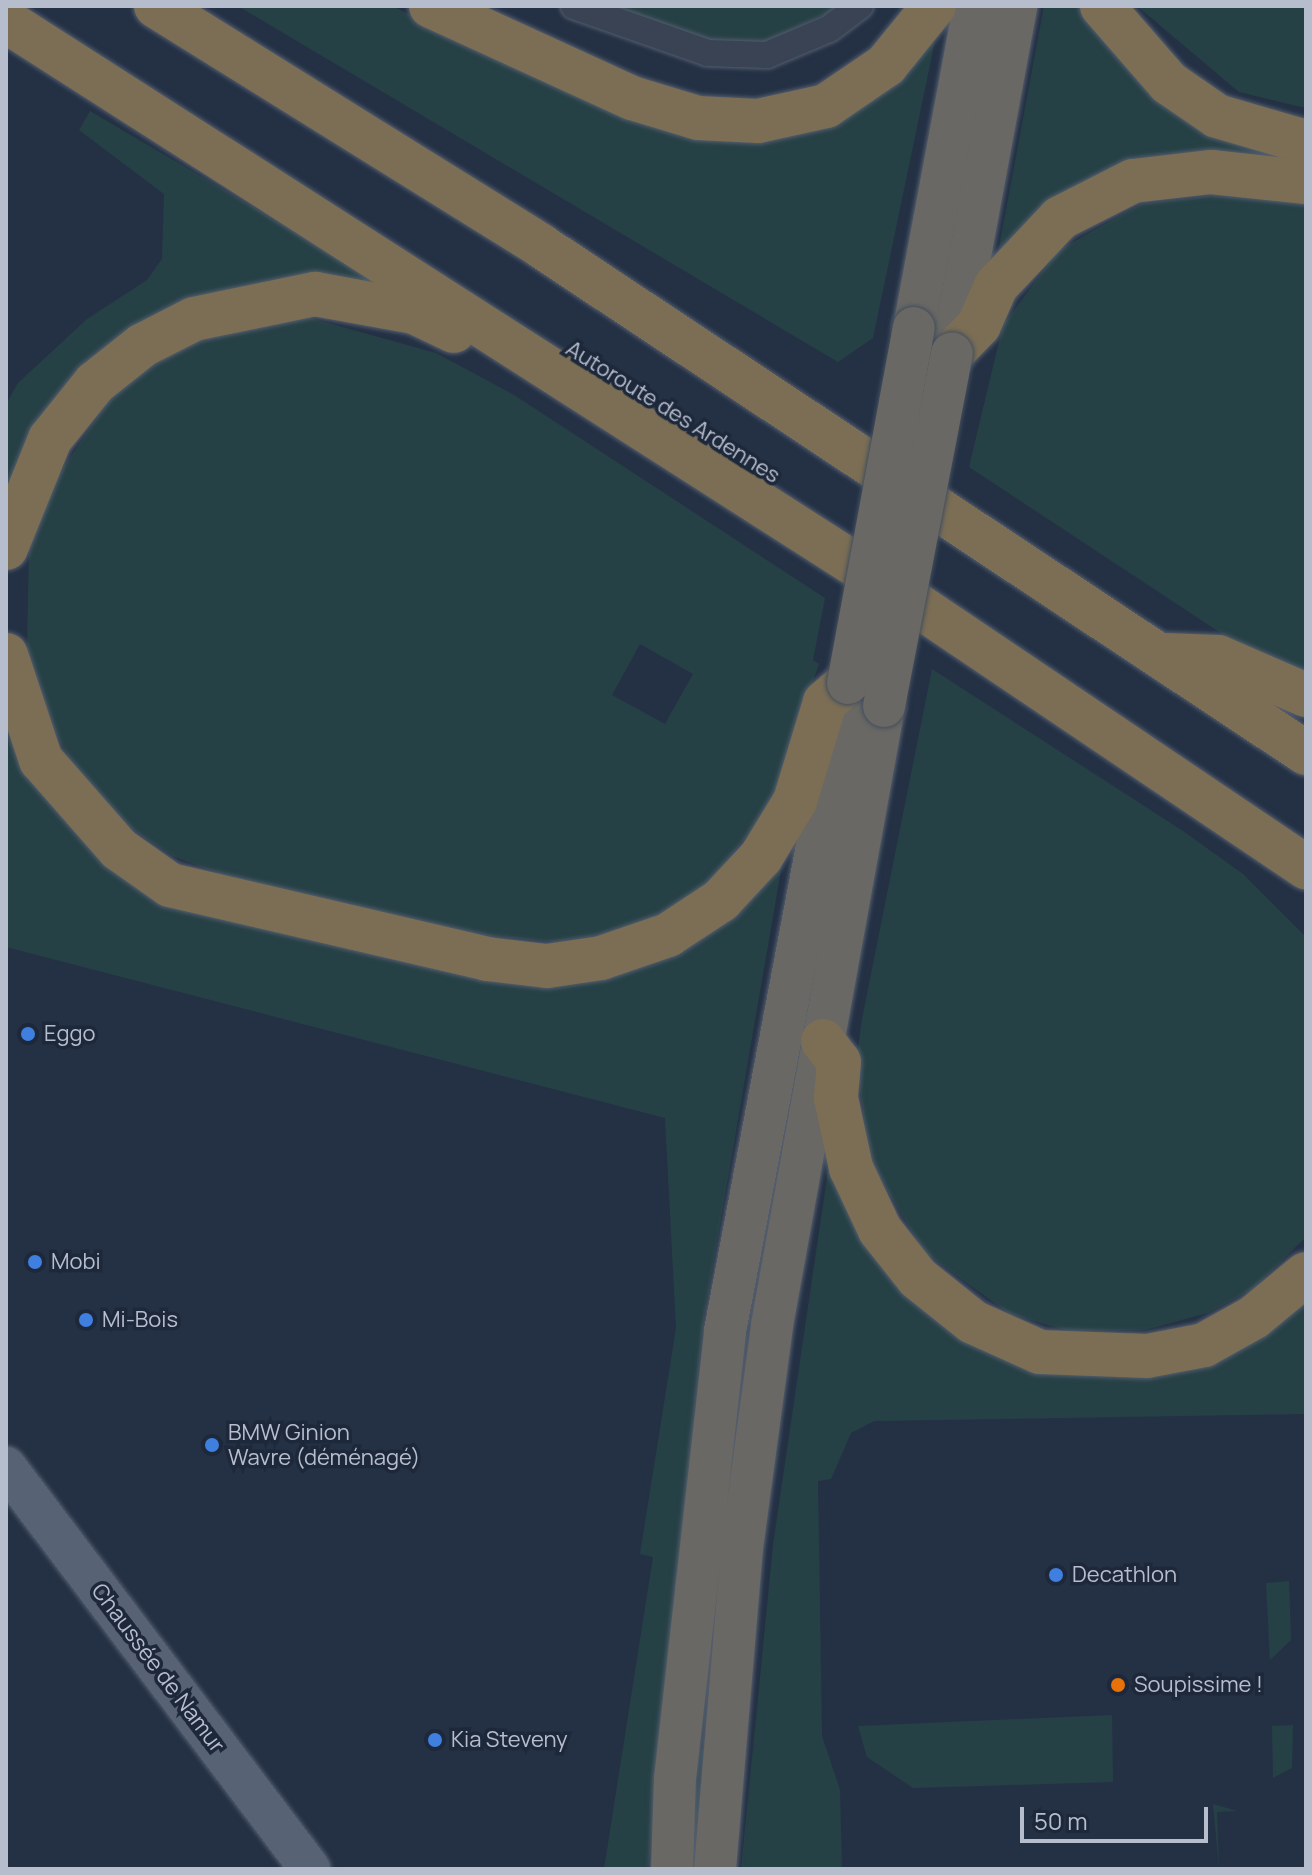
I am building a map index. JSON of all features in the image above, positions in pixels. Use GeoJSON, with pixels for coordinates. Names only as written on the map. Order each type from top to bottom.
{"type":"FeatureCollection","features":[{"type":"Feature","properties":{"kind":"highway"},"geometry":{"type":"LineString","coordinates":[[156,6],[541,246],[1163,655],[1306,753]]}},
{"type":"Feature","properties":{"kind":"highway"},"geometry":{"type":"LineString","coordinates":[[431,6],[632,98],[698,118],[758,121],[826,106],[886,65],[934,6]]}},
{"type":"Feature","properties":{"kind":"highway"},"geometry":{"type":"LineString","coordinates":[[672,1869],[675,1779],[725,1331],[974,6]]}},
{"type":"Feature","properties":{"kind":"highway"},"geometry":{"type":"LineString","coordinates":[[715,1869],[744,1533],[772,1325],[884,706],[1016,6]]}},
{"type":"Feature","properties":{"kind":"highway"},"geometry":{"type":"LineString","coordinates":[[1102,6],[1169,83],[1217,116],[1306,142]]}},
{"type":"Feature","properties":{"kind":"highway"},"geometry":{"type":"LineString","coordinates":[[19,23],[895,590],[1306,867]]}},
{"type":"Feature","properties":{"kind":"highway","name":"Autoroute des Ardennes"},"geometry":{"type":"LineString","coordinates":[[19,23],[795,489],[1306,831]]}},
{"type":"Feature","properties":{"kind":"highway"},"geometry":{"type":"LineString","coordinates":[[952,353],[979,325],[996,286],[1060,218],[1133,181],[1211,172],[1306,182]]}},
{"type":"Feature","properties":{"kind":"highway"},"geometry":{"type":"LineString","coordinates":[[6,548],[50,439],[95,383],[143,345],[194,319],[315,294],[414,312],[480,344],[853,578],[895,590]]}},
{"type":"Feature","properties":{"kind":"highway"},"geometry":{"type":"LineString","coordinates":[[6,655],[41,760],[119,849],[170,885],[472,956],[547,966],[601,958],[668,935],[721,900],[761,857],[795,801],[825,702],[848,683]]}},
{"type":"Feature","properties":{"kind":"highway"},"geometry":{"type":"LineString","coordinates":[[1163,655],[1218,657],[1306,695]]}},
{"type":"Feature","properties":{"kind":"highway"},"geometry":{"type":"LineString","coordinates":[[1251,828],[1306,892]]}},
{"type":"Feature","properties":{"kind":"highway"},"geometry":{"type":"LineString","coordinates":[[823,1041],[839,1062],[836,1098],[851,1168],[880,1230],[918,1278],[973,1322],[1040,1352],[1147,1356],[1204,1345],[1254,1317],[1306,1274]]}},
{"type":"Feature","properties":{"kind":"main road","name":"Chaussée de Namur"},"geometry":{"type":"LineString","coordinates":[[6,1467],[310,1869]]}},
{"type":"Feature","properties":{"kind":"street"},"geometry":{"type":"LineString","coordinates":[[574,6],[708,53],[767,55],[829,29],[860,6]]}},
{"type":"Feature","properties":{"kind":"green space"},"geometry":{"type":"Polygon","coordinates":[[[238,6],[392,6],[647,124],[758,143],[820,129],[936,36],[873,338],[838,362],[238,6]]]}},
{"type":"Feature","properties":{"kind":"green space"},"geometry":{"type":"Polygon","coordinates":[[[625,6],[841,6],[766,43],[712,44],[625,17],[625,6]]]}},
{"type":"Feature","properties":{"kind":"green space"},"geometry":{"type":"Polygon","coordinates":[[[1044,6],[1086,6],[1287,151],[1283,166],[1192,163],[995,269],[1044,6]]]}},
{"type":"Feature","properties":{"kind":"green space"},"geometry":{"type":"Polygon","coordinates":[[[1137,6],[1306,6],[1306,108],[1239,92],[1137,6]]]}},
{"type":"Feature","properties":{"kind":"green space"},"geometry":{"type":"Polygon","coordinates":[[[90,111],[404,296],[205,300],[6,502],[6,404],[18,383],[87,319],[147,280],[162,259],[164,194],[79,130],[90,111]]]}},
{"type":"Feature","properties":{"kind":"green space"},"geometry":{"type":"Polygon","coordinates":[[[1230,193],[1306,202],[1306,672],[1242,647],[969,467],[1003,325],[1059,250],[1141,204],[1230,193]]]}},
{"type":"Feature","properties":{"kind":"green space"},"geometry":{"type":"Polygon","coordinates":[[[310,318],[436,353],[514,395],[825,598],[813,660],[819,664],[769,808],[710,882],[669,910],[621,932],[555,942],[489,936],[236,880],[173,856],[127,826],[77,772],[40,705],[27,651],[29,547],[49,489],[109,400],[145,371],[194,341],[256,322],[310,318]],[[640,644],[612,695],[665,724],[693,674],[640,644]]]}},
{"type":"Feature","properties":{"kind":"green space"},"geometry":{"type":"Polygon","coordinates":[[[932,669],[1183,831],[1243,874],[1306,937],[1306,1237],[1253,1289],[1208,1313],[1145,1330],[1069,1331],[1010,1314],[924,1252],[871,1163],[856,1064],[862,1019],[932,669]]]}},
{"type":"Feature","properties":{"kind":"green space"},"geometry":{"type":"Polygon","coordinates":[[[6,711],[83,837],[508,979],[782,864],[704,1317],[648,1869],[604,1869],[653,1557],[640,1554],[676,1328],[665,1118],[6,947],[6,711]]]}},
{"type":"Feature","properties":{"kind":"green space"},"geometry":{"type":"Polygon","coordinates":[[[830,1157],[844,1183],[1036,1367],[1306,1302],[1306,1414],[874,1421],[851,1433],[831,1479],[818,1481],[822,1736],[840,1790],[842,1869],[741,1869],[773,1545],[830,1157]]]}},
{"type":"Feature","properties":{"kind":"green space"},"geometry":{"type":"Polygon","coordinates":[[[1289,1581],[1291,1640],[1270,1660],[1266,1583],[1289,1581]]]}},
{"type":"Feature","properties":{"kind":"green space"},"geometry":{"type":"Polygon","coordinates":[[[1112,1715],[1113,1782],[913,1788],[867,1757],[858,1726],[1112,1715]]]}},
{"type":"Feature","properties":{"kind":"green space"},"geometry":{"type":"Polygon","coordinates":[[[1293,1725],[1292,1768],[1273,1778],[1272,1726],[1293,1725]]]}},
{"type":"Feature","properties":{"kind":"green space"},"geometry":{"type":"Polygon","coordinates":[[[698,1748],[706,1751],[702,1869],[684,1869],[698,1748]]]}},
{"type":"Feature","properties":{"kind":"green space"},"geometry":{"type":"Polygon","coordinates":[[[1213,1804],[1237,1811],[1217,1812],[1219,1869],[1213,1804]]]}},
{"type":"Feature","properties":{"kind":"place","name":"Eggo"},"geometry":{"type":"Point","coordinates":[28,1034]}},
{"type":"Feature","properties":{"kind":"place","name":"Mobi"},"geometry":{"type":"Point","coordinates":[35,1262]}},
{"type":"Feature","properties":{"kind":"place","name":"Mi-Bois"},"geometry":{"type":"Point","coordinates":[86,1320]}},
{"type":"Feature","properties":{"kind":"place","name":"BMW Ginion Wavre (déménagé)"},"geometry":{"type":"Point","coordinates":[212,1445]}},
{"type":"Feature","properties":{"kind":"place","name":"Decathlon"},"geometry":{"type":"Point","coordinates":[1056,1575]}},
{"type":"Feature","properties":{"kind":"place","name":"Soupissime !"},"geometry":{"type":"Point","coordinates":[1118,1685]}},
{"type":"Feature","properties":{"kind":"place","name":"Kia Steveny"},"geometry":{"type":"Point","coordinates":[435,1740]}}]}
